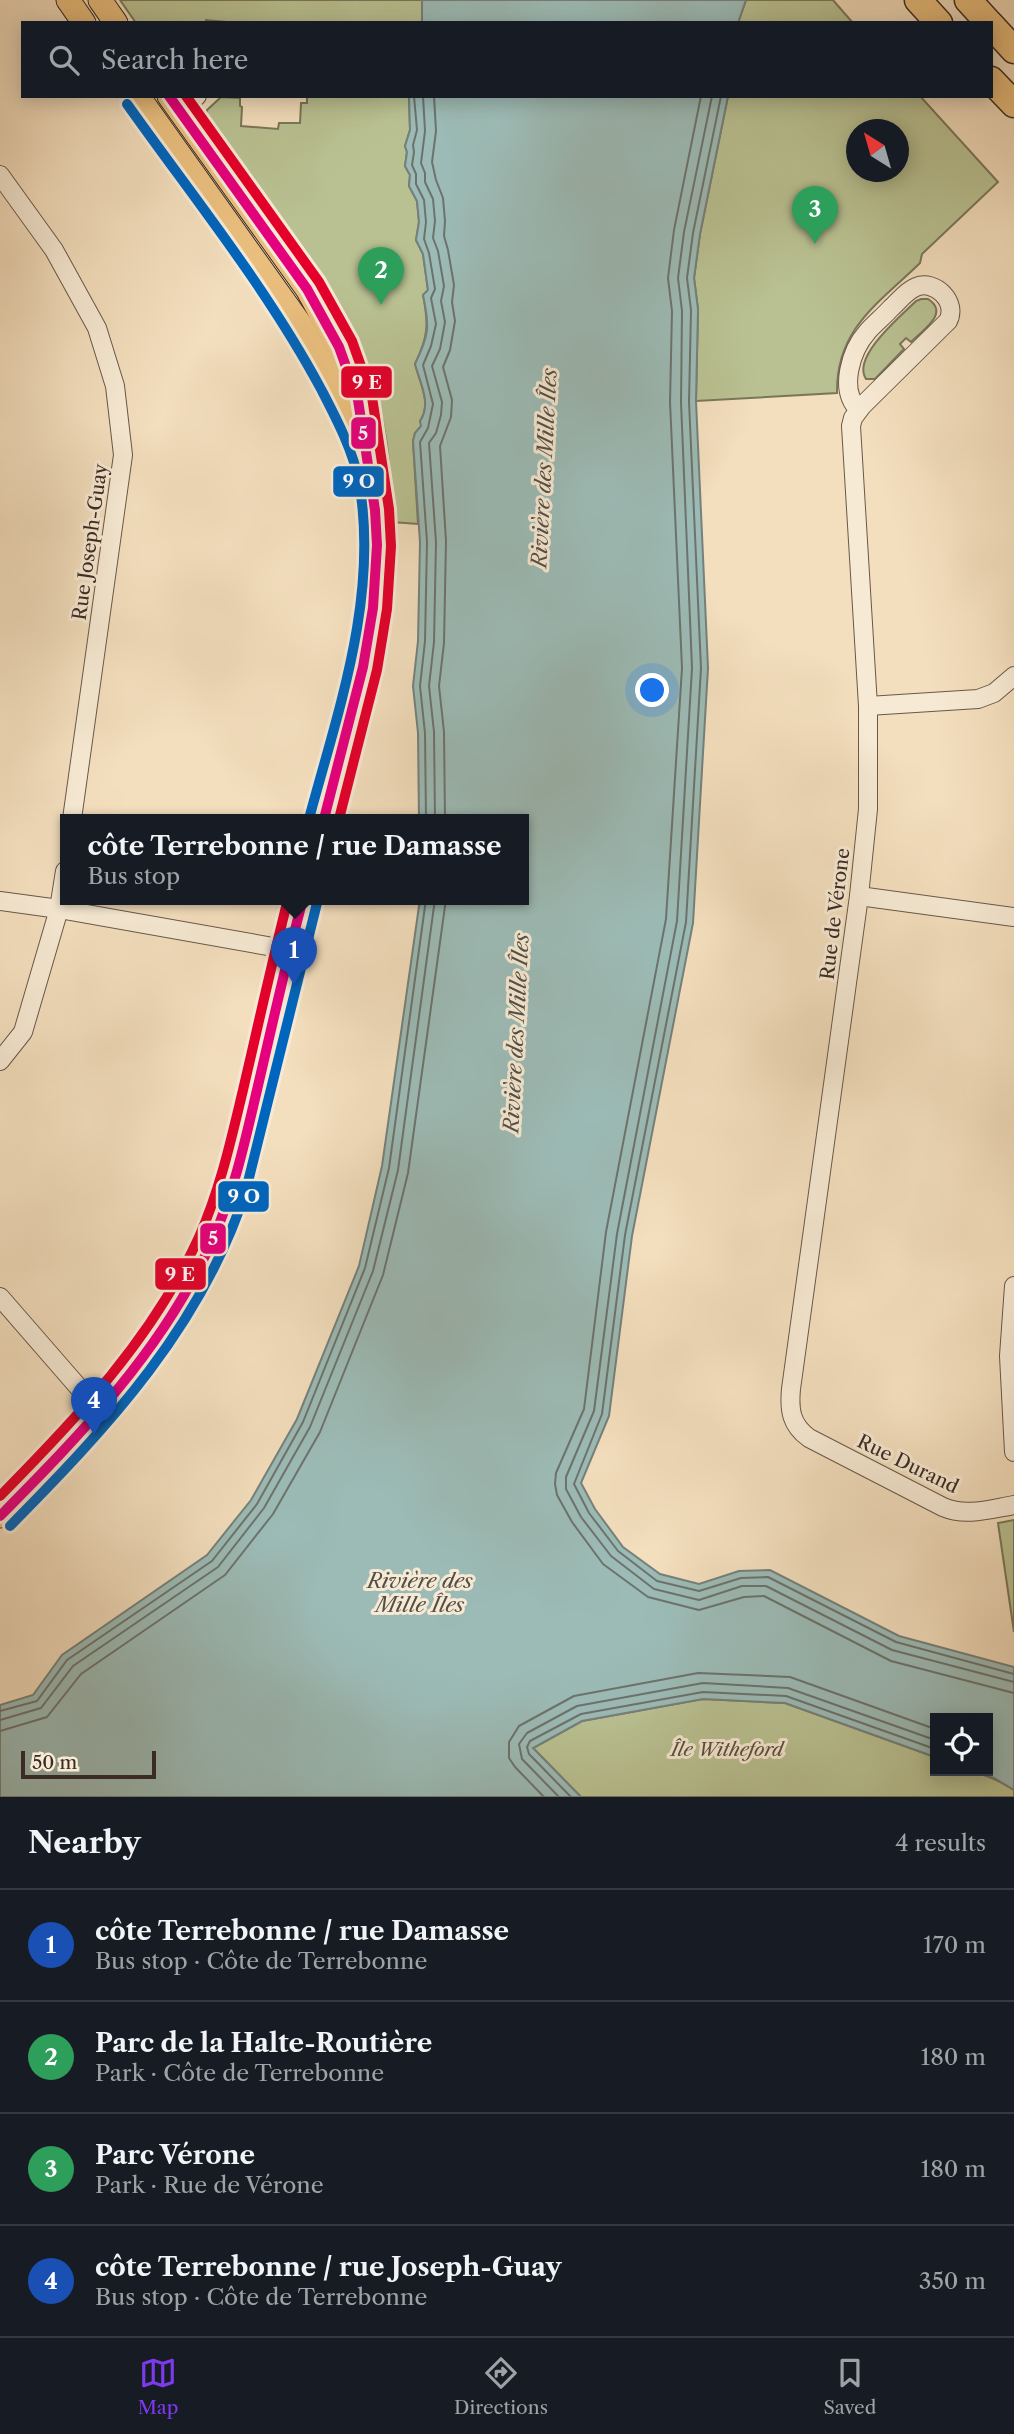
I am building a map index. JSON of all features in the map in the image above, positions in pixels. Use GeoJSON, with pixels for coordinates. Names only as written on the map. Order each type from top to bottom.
{"type":"FeatureCollection","features":[{"type":"Feature","properties":{"kind":"highway"},"geometry":{"type":"LineString","coordinates":[[918,0],[937,21]]}},
{"type":"Feature","properties":{"kind":"highway"},"geometry":{"type":"LineString","coordinates":[[968,0],[987,21]]}},
{"type":"Feature","properties":{"kind":"highway"},"geometry":{"type":"LineString","coordinates":[[993,27],[1014,50]]}},
{"type":"Feature","properties":{"kind":"highway"},"geometry":{"type":"LineString","coordinates":[[993,82],[1014,104]]}},
{"type":"Feature","properties":{"kind":"main road"},"geometry":{"type":"LineString","coordinates":[[68,0],[83,21]]}},
{"type":"Feature","properties":{"kind":"main road"},"geometry":{"type":"LineString","coordinates":[[100,0],[115,21]]}},
{"type":"Feature","properties":{"kind":"main road"},"geometry":{"type":"LineString","coordinates":[[139,98],[301,325],[330,377],[368,461]]}},
{"type":"Feature","properties":{"kind":"main road"},"geometry":{"type":"LineString","coordinates":[[158,125],[182,101],[323,315],[339,347],[358,400],[375,510],[377,545],[373,608],[363,667],[325,814]]}},
{"type":"Feature","properties":{"kind":"main road"},"geometry":{"type":"LineString","coordinates":[[0,1516],[100,1412],[135,1370],[173,1316],[195,1278],[217,1230],[238,1169],[301,905]]}},
{"type":"Feature","properties":{"kind":"street","name":"Rue Joseph-Guay"},"geometry":{"type":"LineString","coordinates":[[0,175],[54,250],[97,328],[115,386],[123,455],[73,814]]}},
{"type":"Feature","properties":{"kind":"street"},"geometry":{"type":"LineString","coordinates":[[922,285],[935,288],[949,304],[948,321],[859,410],[853,405],[848,394],[848,378],[857,348],[863,338],[909,290],[922,285]]}},
{"type":"Feature","properties":{"kind":"street","name":"Rue de Vérone"},"geometry":{"type":"LineString","coordinates":[[793,1422],[790,1410],[791,1389],[859,896],[868,809],[868,706],[851,434],[853,418],[859,410]]}},
{"type":"Feature","properties":{"kind":"street"},"geometry":{"type":"LineString","coordinates":[[868,706],[978,699],[994,693],[1014,676]]}},
{"type":"Feature","properties":{"kind":"street"},"geometry":{"type":"LineString","coordinates":[[859,896],[1014,917]]}},
{"type":"Feature","properties":{"kind":"street"},"geometry":{"type":"LineString","coordinates":[[0,901],[60,909],[290,950]]}},
{"type":"Feature","properties":{"kind":"street"},"geometry":{"type":"LineString","coordinates":[[0,1061],[23,1032],[61,905]]}},
{"type":"Feature","properties":{"kind":"street"},"geometry":{"type":"LineString","coordinates":[[1014,1286],[1009,1356],[1014,1452]]}},
{"type":"Feature","properties":{"kind":"street"},"geometry":{"type":"LineString","coordinates":[[0,1297],[100,1412]]}},
{"type":"Feature","properties":{"kind":"street","name":"Rue Durand"},"geometry":{"type":"LineString","coordinates":[[793,1422],[809,1438],[952,1511],[971,1512],[1014,1505]]}},
{"type":"Feature","properties":{"kind":"green space"},"geometry":{"type":"Polygon","coordinates":[[[120,0],[422,0],[422,21],[135,21],[120,0]]]}},
{"type":"Feature","properties":{"kind":"green space"},"geometry":{"type":"Polygon","coordinates":[[[746,0],[833,0],[851,21],[739,21],[746,0]]]}},
{"type":"Feature","properties":{"kind":"green space"},"geometry":{"type":"Polygon","coordinates":[[[220,98],[240,98],[241,126],[278,129],[279,123],[300,123],[301,103],[307,103],[307,98],[409,98],[410,130],[405,146],[405,166],[410,175],[409,186],[417,201],[419,222],[416,240],[423,254],[428,290],[423,295],[427,323],[425,338],[415,364],[425,401],[420,421],[422,426],[415,433],[413,441],[418,524],[392,522],[384,426],[367,369],[344,320],[301,250],[261,196],[225,154],[204,121],[207,110],[220,98]]]}},
{"type":"Feature","properties":{"kind":"green space"},"geometry":{"type":"Polygon","coordinates":[[[728,98],[922,98],[998,182],[922,254],[920,263],[862,319],[844,351],[837,393],[696,401],[698,309],[694,278],[700,234],[728,98]]]}},
{"type":"Feature","properties":{"kind":"green space"},"geometry":{"type":"Polygon","coordinates":[[[921,299],[928,299],[934,304],[936,310],[932,321],[911,342],[906,338],[900,344],[904,349],[875,379],[866,379],[863,370],[872,348],[890,326],[921,299]]]}},
{"type":"Feature","properties":{"kind":"green space"},"geometry":{"type":"Polygon","coordinates":[[[1014,1520],[1014,1632],[998,1523],[1014,1520]]]}},
{"type":"Feature","properties":{"kind":"green space","name":"Île Witheford"},"geometry":{"type":"Polygon","coordinates":[[[703,1699],[785,1703],[930,1755],[930,1776],[986,1776],[1014,1790],[1014,1797],[581,1797],[533,1748],[582,1721],[703,1699]]]}},
{"type":"Feature","properties":{"kind":"water"},"geometry":{"type":"Polygon","coordinates":[[[422,0],[746,0],[739,21],[422,21],[422,0]]]}},
{"type":"Feature","properties":{"kind":"water","name":"Rivière des Mille Îles"},"geometry":{"type":"Polygon","coordinates":[[[409,98],[728,98],[700,234],[694,278],[698,309],[696,401],[708,668],[693,923],[632,1236],[609,1416],[581,1483],[595,1509],[623,1547],[660,1574],[699,1584],[739,1571],[770,1570],[899,1636],[1014,1667],[1014,1790],[989,1776],[993,1776],[993,1713],[930,1713],[930,1755],[785,1703],[703,1699],[582,1721],[533,1748],[581,1797],[0,1797],[0,1705],[33,1695],[62,1655],[207,1555],[251,1500],[297,1419],[359,1266],[382,1166],[419,905],[529,905],[529,814],[419,814],[418,733],[413,686],[418,641],[420,542],[413,441],[421,426],[425,408],[424,393],[415,364],[427,331],[423,295],[428,290],[423,254],[416,240],[419,222],[417,201],[409,186],[405,146],[410,130],[409,98]]]}},
{"type":"Feature","properties":{"kind":"transit line","name":"5"},"geometry":{"type":"LineString","coordinates":[[170,98],[307,289],[339,347],[358,400],[375,510],[377,545],[373,608],[363,667],[325,814]]}},
{"type":"Feature","properties":{"kind":"transit line"},"geometry":{"type":"LineString","coordinates":[[187,98],[319,282],[352,341],[372,397],[389,509],[391,546],[387,609],[377,670],[340,814]]}},
{"type":"Feature","properties":{"kind":"transit line"},"geometry":{"type":"LineString","coordinates":[[127,104],[277,315],[327,400],[353,458],[364,524],[360,609],[344,692],[310,814]]}},
{"type":"Feature","properties":{"kind":"transit line"},"geometry":{"type":"LineString","coordinates":[[0,1496],[85,1406],[136,1343],[180,1274],[199,1237],[229,1146],[287,905]]}},
{"type":"Feature","properties":{"kind":"transit line","name":"5"},"geometry":{"type":"LineString","coordinates":[[0,1516],[119,1388],[170,1318],[212,1241],[238,1167],[301,905]]}},
{"type":"Feature","properties":{"kind":"transit line"},"geometry":{"type":"LineString","coordinates":[[10,1526],[82,1451],[149,1372],[205,1286],[228,1239],[246,1190],[317,905]]}},
{"type":"Feature","properties":{"kind":"place","name":"Parc Vérone"},"geometry":{"type":"Point","coordinates":[815,244]}},
{"type":"Feature","properties":{"kind":"place","name":"Parc de la Halte-Routière"},"geometry":{"type":"Point","coordinates":[381,305]}},
{"type":"Feature","properties":{"kind":"place","name":"côte Terrebonne / rue Damasse"},"geometry":{"type":"Point","coordinates":[294,985]}},
{"type":"Feature","properties":{"kind":"place","name":"côte Terrebonne / rue Joseph-Guay"},"geometry":{"type":"Point","coordinates":[94,1435]}}]}
